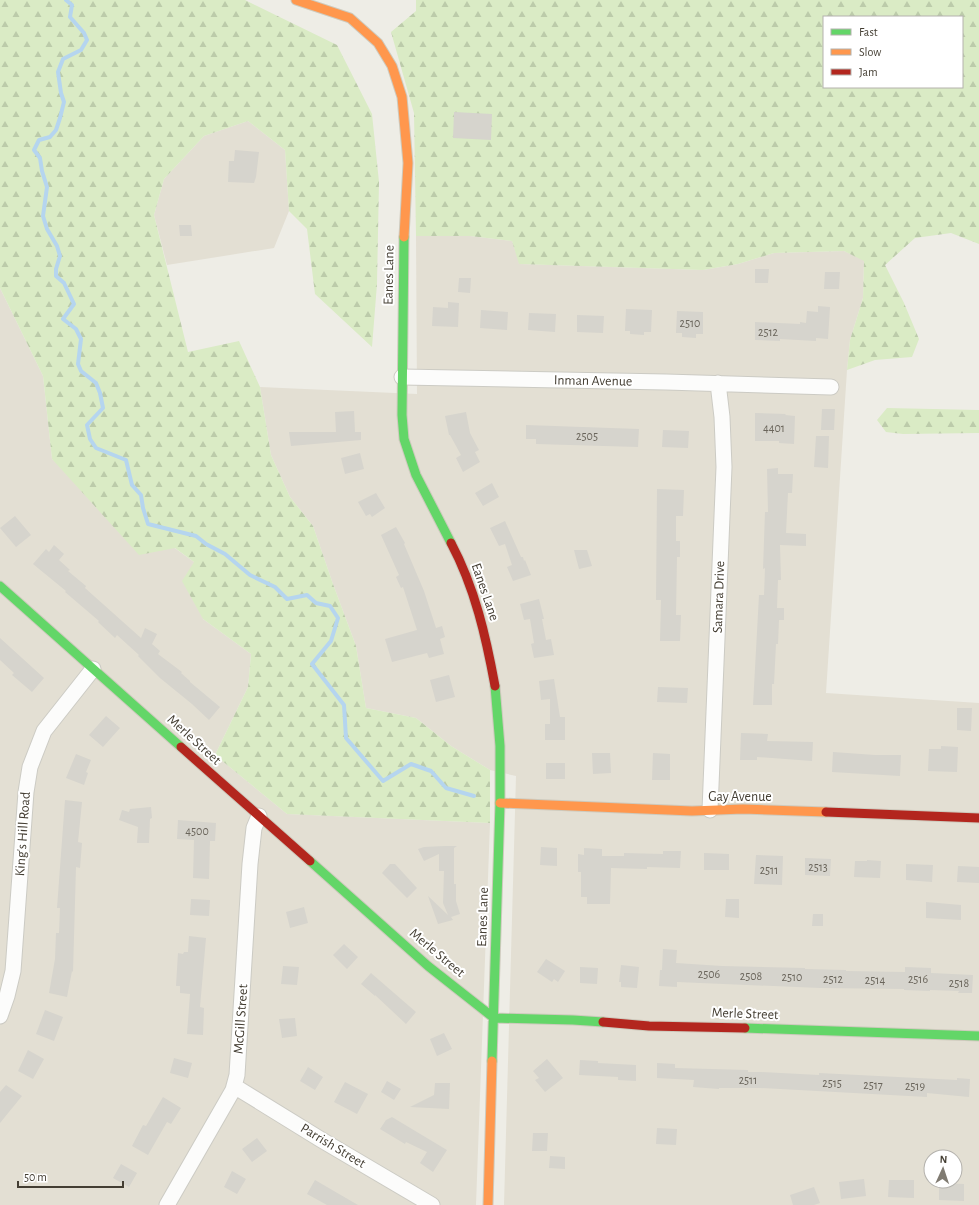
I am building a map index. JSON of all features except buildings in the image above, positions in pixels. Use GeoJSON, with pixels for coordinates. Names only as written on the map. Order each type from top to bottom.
{"type":"FeatureCollection","features":[{"type":"Feature","properties":{"kind":"street","name":"Eanes Lane"},"geometry":{"type":"LineString","coordinates":[[296,0],[350,18],[378,43],[392,66],[402,97],[408,163],[404,248],[402,377],[402,416],[406,448],[416,475],[455,550],[468,580],[481,620],[487,643],[496,695],[500,746],[500,803],[488,1205]]}},
{"type":"Feature","properties":{"kind":"street","name":"Inman Avenue"},"geometry":{"type":"LineString","coordinates":[[402,377],[718,383],[831,387]]}},
{"type":"Feature","properties":{"kind":"street","name":"Samara Drive"},"geometry":{"type":"LineString","coordinates":[[710,810],[724,467],[722,417],[718,383]]}},
{"type":"Feature","properties":{"kind":"street","name":"Merle Street"},"geometry":{"type":"LineString","coordinates":[[0,586],[259,816],[345,890],[428,966],[494,1018],[573,1020],[649,1026],[699,1026],[979,1036]]}},
{"type":"Feature","properties":{"kind":"street","name":"King's Hill Road"},"geometry":{"type":"LineString","coordinates":[[0,1016],[13,971],[26,792],[30,767],[44,731],[93,669]]}},
{"type":"Feature","properties":{"kind":"street","name":"Gay Avenue"},"geometry":{"type":"LineString","coordinates":[[500,803],[692,811],[743,809],[979,818]]}},
{"type":"Feature","properties":{"kind":"street","name":"McGill Street"},"geometry":{"type":"LineString","coordinates":[[167,1205],[234,1086],[237,1075],[250,864],[254,828],[259,816]]}},
{"type":"Feature","properties":{"kind":"street","name":"Parrish Street"},"geometry":{"type":"LineString","coordinates":[[234,1086],[432,1205]]}},
{"type":"Feature","properties":{"kind":"shaded area"},"geometry":{"type":"Polygon","coordinates":[[[248,121],[285,150],[289,211],[274,248],[167,265],[154,215],[164,179],[204,136],[248,121]]]}},
{"type":"Feature","properties":{"kind":"shaded area"},"geometry":{"type":"Polygon","coordinates":[[[416,236],[470,236],[512,241],[520,264],[703,270],[738,264],[774,253],[844,251],[864,260],[863,298],[850,340],[847,370],[826,693],[979,703],[979,1205],[504,1205],[516,776],[490,770],[451,746],[416,718],[366,708],[356,646],[313,526],[290,497],[271,455],[260,387],[417,394],[416,236]]]}},
{"type":"Feature","properties":{"kind":"shaded area"},"geometry":{"type":"Polygon","coordinates":[[[0,288],[43,376],[52,459],[194,562],[203,619],[251,654],[248,687],[215,755],[287,814],[490,823],[476,1205],[0,1205],[0,288]]]}},
{"type":"Feature","properties":{"kind":"green space"},"geometry":{"type":"Polygon","coordinates":[[[0,0],[245,0],[337,45],[372,114],[379,182],[377,284],[372,347],[315,294],[307,229],[289,211],[285,150],[248,121],[204,136],[164,179],[154,215],[188,352],[239,341],[260,387],[271,455],[290,497],[313,526],[356,646],[366,708],[416,718],[451,746],[490,770],[490,823],[287,814],[215,755],[248,687],[251,654],[203,619],[182,581],[194,562],[175,548],[139,555],[52,459],[43,376],[0,288],[0,0]]]}},
{"type":"Feature","properties":{"kind":"green space"},"geometry":{"type":"Polygon","coordinates":[[[416,0],[979,0],[979,244],[951,233],[915,238],[885,265],[904,303],[919,339],[912,357],[875,360],[847,370],[850,340],[863,298],[864,261],[844,251],[774,253],[738,264],[703,270],[519,264],[512,241],[470,236],[416,236],[414,113],[391,32],[416,11],[416,0]]]}},
{"type":"Feature","properties":{"kind":"green space"},"geometry":{"type":"Polygon","coordinates":[[[887,408],[979,410],[979,433],[903,434],[886,432],[877,420],[887,408]]]}},
{"type":"Feature","properties":{"kind":"waterway"},"geometry":{"type":"LineString","coordinates":[[66,0],[72,5],[70,17],[84,33],[87,40],[81,50],[63,59],[58,72],[64,102],[60,118],[56,130],[50,137],[39,140],[34,150],[40,158],[47,187],[43,216],[47,229],[57,246],[60,256],[56,269],[56,276],[64,283],[74,304],[63,319],[76,329],[81,339],[78,364],[81,371],[96,383],[103,408],[87,425],[90,439],[96,448],[126,460],[132,485],[141,495],[148,524],[196,536],[206,544],[225,554],[250,575],[275,587],[287,599],[307,595],[316,603],[330,606],[338,618],[331,641],[312,664],[344,705],[346,738],[383,781],[411,764],[431,771],[446,788],[474,796]]}},
{"type":"Feature","properties":{"kind":"traffic: fast"},"geometry":{"type":"LineString","coordinates":[[404,237],[402,415],[404,439],[416,475],[451,543]]}},
{"type":"Feature","properties":{"kind":"traffic: fast"},"geometry":{"type":"LineString","coordinates":[[0,586],[181,747]]}},
{"type":"Feature","properties":{"kind":"traffic: fast"},"geometry":{"type":"LineString","coordinates":[[492,1061],[500,803],[500,746],[495,686]]}},
{"type":"Feature","properties":{"kind":"traffic: fast"},"geometry":{"type":"LineString","coordinates":[[310,861],[428,966],[494,1018],[603,1022]]}},
{"type":"Feature","properties":{"kind":"traffic: fast"},"geometry":{"type":"LineString","coordinates":[[745,1028],[979,1036]]}},
{"type":"Feature","properties":{"kind":"traffic: slow"},"geometry":{"type":"LineString","coordinates":[[296,0],[350,18],[378,43],[392,66],[402,97],[408,163],[404,237]]}},
{"type":"Feature","properties":{"kind":"traffic: slow"},"geometry":{"type":"LineString","coordinates":[[500,803],[692,811],[743,809],[826,812]]}},
{"type":"Feature","properties":{"kind":"traffic: slow"},"geometry":{"type":"LineString","coordinates":[[488,1205],[492,1061]]}},
{"type":"Feature","properties":{"kind":"traffic: jam"},"geometry":{"type":"LineString","coordinates":[[451,543],[467,577],[479,613],[495,686]]}},
{"type":"Feature","properties":{"kind":"traffic: jam"},"geometry":{"type":"LineString","coordinates":[[181,747],[310,861]]}},
{"type":"Feature","properties":{"kind":"traffic: jam"},"geometry":{"type":"LineString","coordinates":[[826,812],[979,818]]}},
{"type":"Feature","properties":{"kind":"traffic: jam"},"geometry":{"type":"LineString","coordinates":[[603,1022],[649,1026],[745,1028]]}}]}
